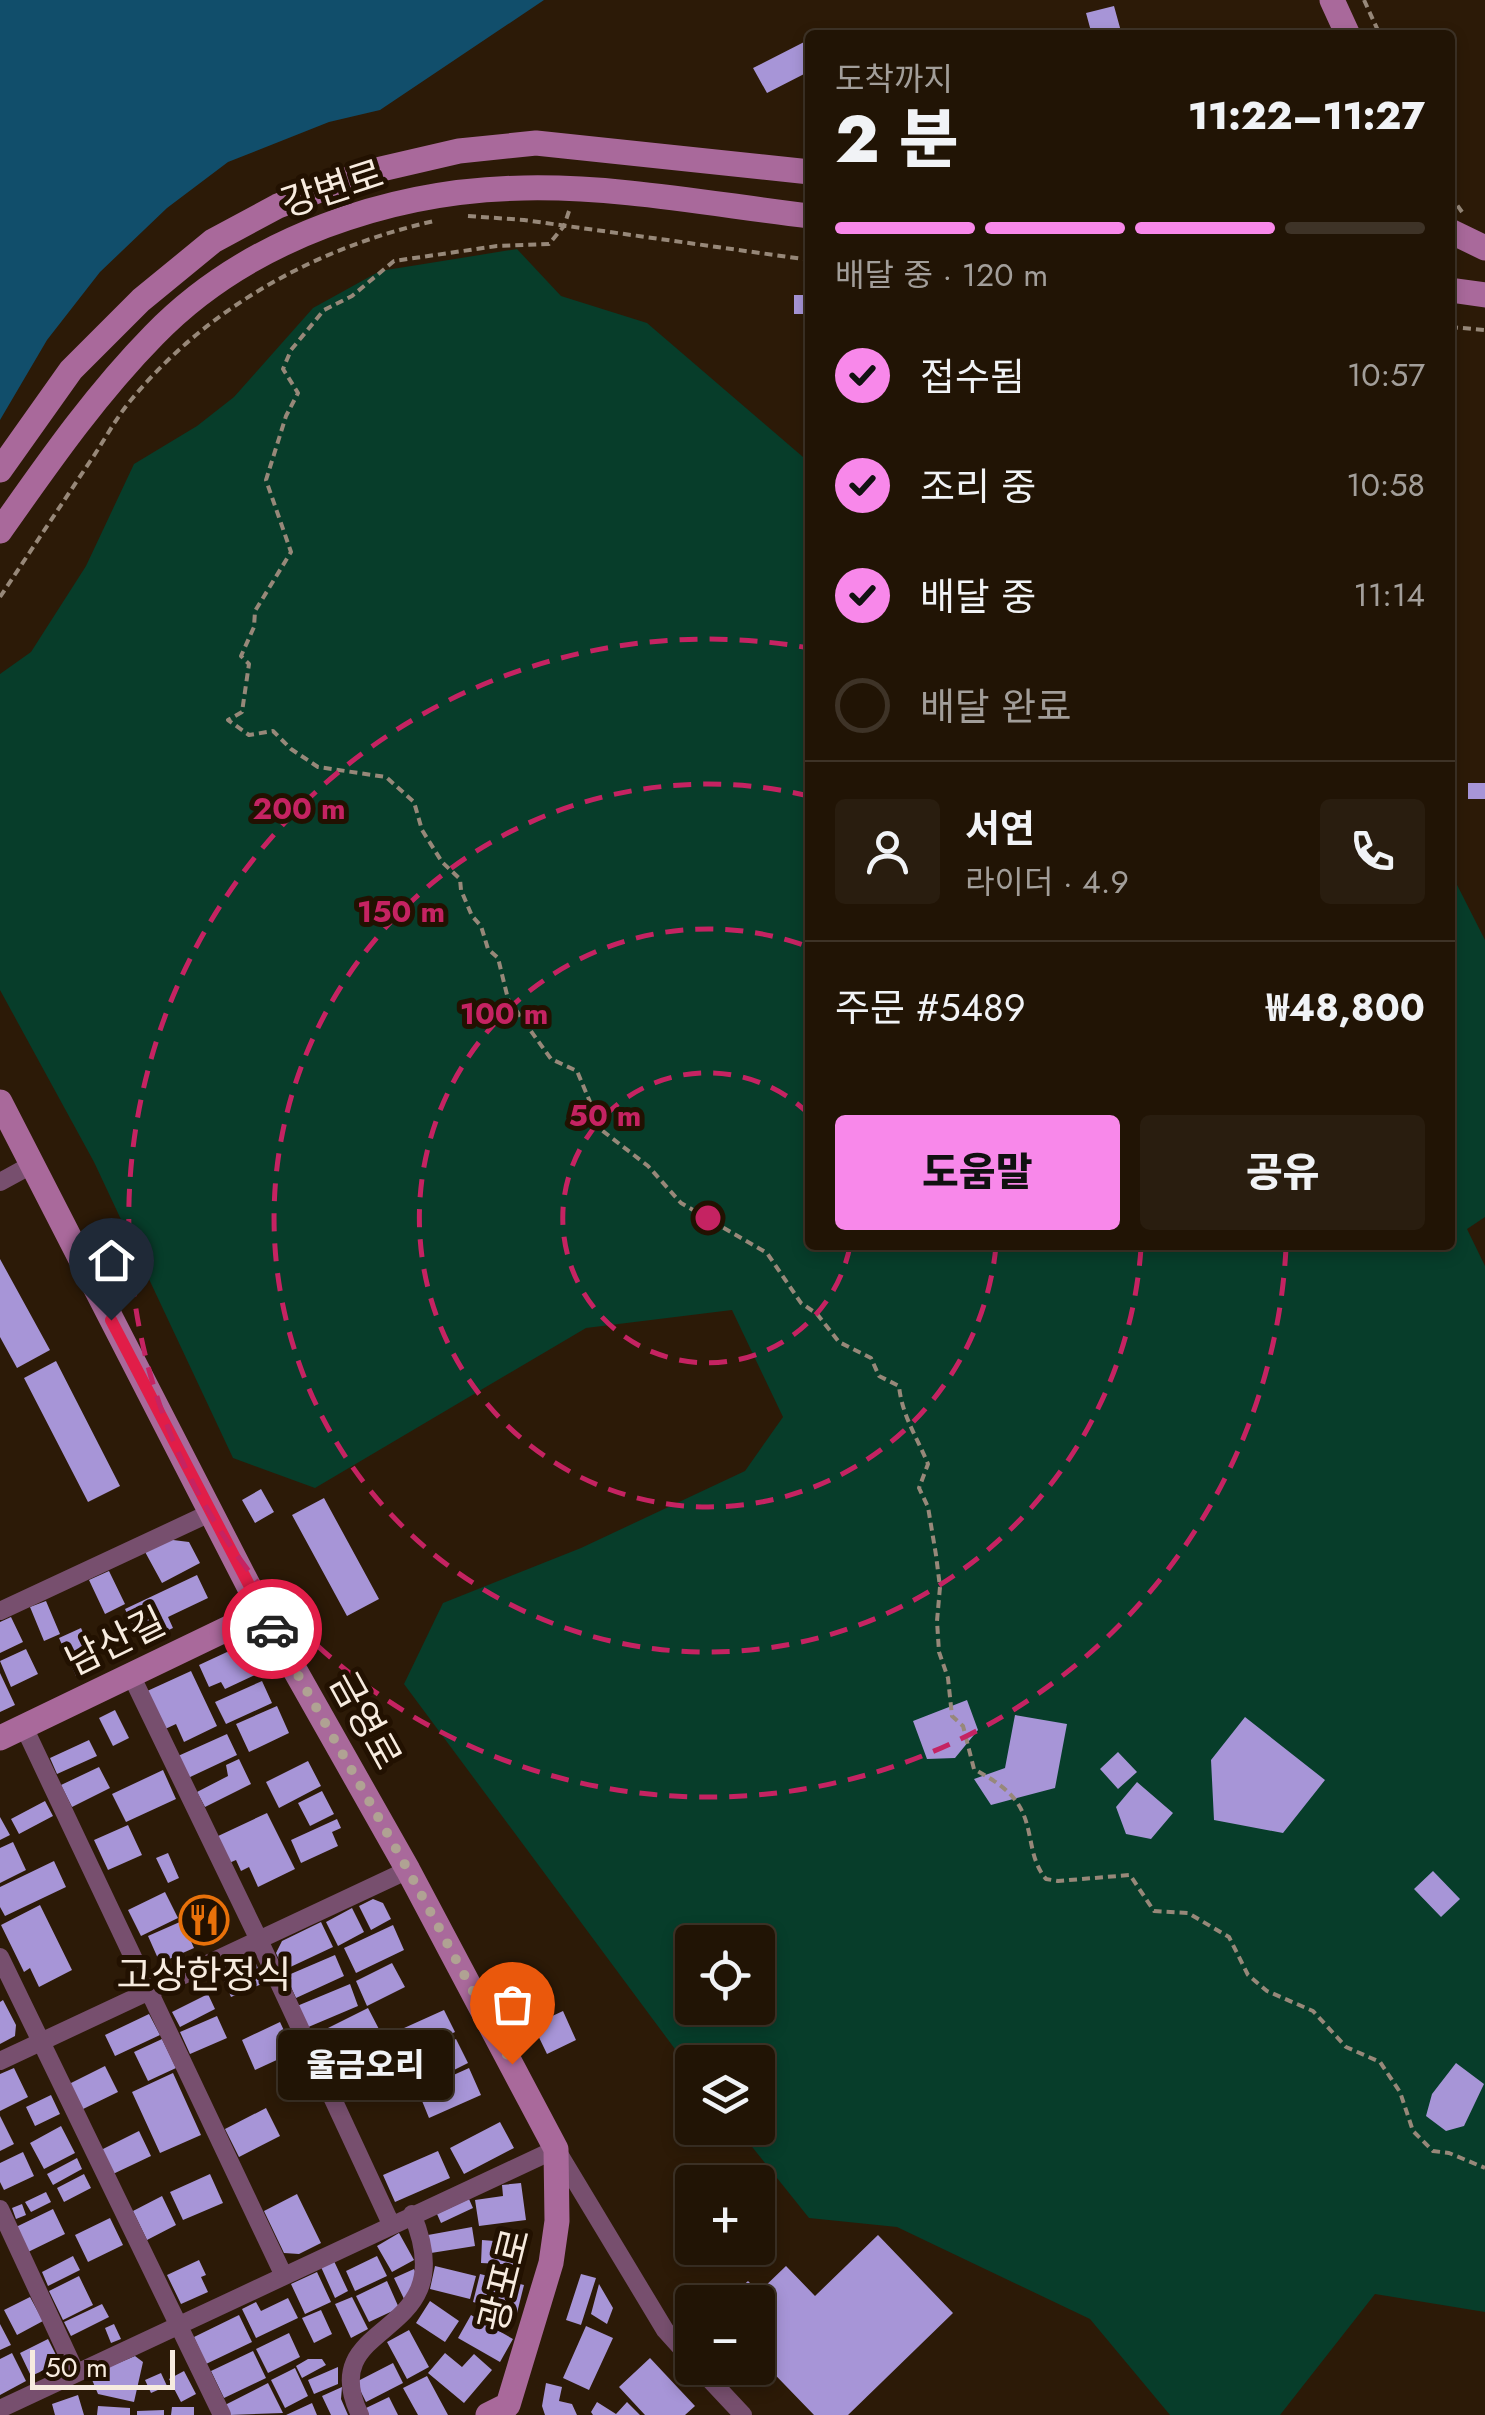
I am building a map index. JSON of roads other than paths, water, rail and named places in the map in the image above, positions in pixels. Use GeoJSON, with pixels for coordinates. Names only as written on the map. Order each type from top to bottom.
{"type":"FeatureCollection","features":[{"type":"Feature","properties":{"kind":"main road"},"geometry":{"type":"LineString","coordinates":[[1332,0],[1346,30]]}},
{"type":"Feature","properties":{"kind":"main road","name":"강변로"},"geometry":{"type":"LineString","coordinates":[[0,470],[71,370],[170,276],[213,241],[278,206],[364,173],[459,151],[536,143],[805,171]]}},
{"type":"Feature","properties":{"kind":"main road","name":"강변로"},"geometry":{"type":"LineString","coordinates":[[0,531],[94,401],[156,332],[222,279],[279,245],[373,210],[452,192],[526,188],[576,191],[805,215]]}},
{"type":"Feature","properties":{"kind":"main road"},"geometry":{"type":"LineString","coordinates":[[1455,234],[1485,250]]}},
{"type":"Feature","properties":{"kind":"main road"},"geometry":{"type":"LineString","coordinates":[[1455,249],[1485,250]]}},
{"type":"Feature","properties":{"kind":"main road"},"geometry":{"type":"LineString","coordinates":[[1455,291],[1485,295]]}},
{"type":"Feature","properties":{"kind":"main road","name":"금영로"},"geometry":{"type":"LineString","coordinates":[[0,1102],[262,1612],[408,1870],[556,2148]]}},
{"type":"Feature","properties":{"kind":"main road","name":"남산길"},"geometry":{"type":"LineString","coordinates":[[12,1732],[262,1612]]}},
{"type":"Feature","properties":{"kind":"main road","name":"광포로"},"geometry":{"type":"LineString","coordinates":[[503,2412],[551,2263],[557,2221],[556,2148]]}},
{"type":"Feature","properties":{"kind":"street"},"geometry":{"type":"LineString","coordinates":[[0,1182],[33,1164]]}},
{"type":"Feature","properties":{"kind":"street"},"geometry":{"type":"LineString","coordinates":[[0,1611],[210,1513]]}},
{"type":"Feature","properties":{"kind":"street"},"geometry":{"type":"LineString","coordinates":[[131,1675],[391,2224]]}},
{"type":"Feature","properties":{"kind":"street"},"geometry":{"type":"LineString","coordinates":[[12,1732],[150,1991],[283,2274]]}},
{"type":"Feature","properties":{"kind":"street"},"geometry":{"type":"LineString","coordinates":[[0,2062],[408,1870]]}},
{"type":"Feature","properties":{"kind":"street"},"geometry":{"type":"LineString","coordinates":[[0,1957],[222,2415]]}},
{"type":"Feature","properties":{"kind":"street"},"geometry":{"type":"LineString","coordinates":[[0,2410],[556,2148]]}},
{"type":"Feature","properties":{"kind":"street","name":"금영로"},"geometry":{"type":"LineString","coordinates":[[556,2148],[675,2341]]}},
{"type":"Feature","properties":{"kind":"street"},"geometry":{"type":"LineString","coordinates":[[0,2208],[76,2373]]}},
{"type":"Feature","properties":{"kind":"street"},"geometry":{"type":"LineString","coordinates":[[360,2415],[351,2397],[350,2369],[362,2346],[408,2311],[419,2294],[426,2265],[421,2235],[412,2214]]}},
{"type":"Feature","properties":{"kind":"street"},"geometry":{"type":"LineString","coordinates":[[716,2385],[743,2415]]}},
{"type":"Feature","properties":{"kind":"water"},"geometry":{"type":"Polygon","coordinates":[[[0,0],[544,0],[380,110],[329,122],[228,162],[167,208],[100,272],[47,340],[0,420],[0,0]]]}},
{"type":"Feature","properties":{"kind":"place","name":"고상한정식"},"geometry":{"type":"Point","coordinates":[204,1920]}},
{"type":"Feature","properties":{"kind":"place","name":"울금오리"},"geometry":{"type":"Point","coordinates":[512,2064]}}]}
